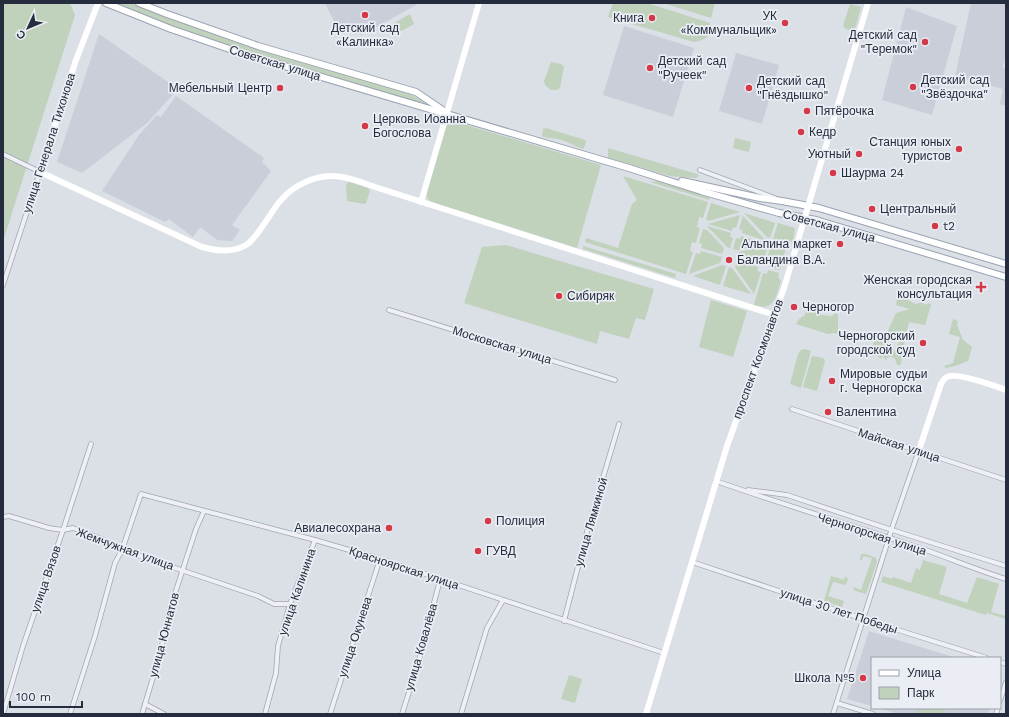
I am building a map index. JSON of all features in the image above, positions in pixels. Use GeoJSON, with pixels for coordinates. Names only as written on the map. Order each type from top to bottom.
{"type":"FeatureCollection","features":[{"type":"Feature","properties":{"kind":"main road","name":"улица Генерала Тихонова"},"geometry":{"type":"LineString","coordinates":[[40,172],[76,60],[98,3]]}},
{"type":"Feature","properties":{"kind":"main road","name":"Советская улица"},"geometry":{"type":"LineString","coordinates":[[106,3],[171,29],[244,54],[779,213],[816,220],[1006,277]]}},
{"type":"Feature","properties":{"kind":"main road","name":"Советская улица"},"geometry":{"type":"LineString","coordinates":[[139,3],[258,46],[416,92],[446,114]]}},
{"type":"Feature","properties":{"kind":"main road"},"geometry":{"type":"LineString","coordinates":[[421,202],[479,3]]}},
{"type":"Feature","properties":{"kind":"main road","name":"проспект Космонавтов"},"geometry":{"type":"LineString","coordinates":[[646,714],[716,481],[734,425],[775,314],[805,218],[868,3]]}},
{"type":"Feature","properties":{"kind":"main road"},"geometry":{"type":"LineString","coordinates":[[40,172],[202,247],[224,251],[246,245],[253,239],[282,199],[300,186],[324,176],[343,177],[775,314]]}},
{"type":"Feature","properties":{"kind":"main road","name":"Советская улица"},"geometry":{"type":"LineString","coordinates":[[653,176],[760,198],[819,208],[1006,264]]}},
{"type":"Feature","properties":{"kind":"main road"},"geometry":{"type":"LineString","coordinates":[[919,449],[941,384],[947,377],[952,375],[962,377],[1006,390]]}},
{"type":"Feature","properties":{"kind":"street"},"geometry":{"type":"LineString","coordinates":[[3,154],[40,172]]}},
{"type":"Feature","properties":{"kind":"street"},"geometry":{"type":"LineString","coordinates":[[700,170],[782,201]]}},
{"type":"Feature","properties":{"kind":"street","name":"улица Генерала Тихонова"},"geometry":{"type":"LineString","coordinates":[[3,282],[40,172]]}},
{"type":"Feature","properties":{"kind":"street","name":"Московская улица"},"geometry":{"type":"LineString","coordinates":[[389,310],[615,380]]}},
{"type":"Feature","properties":{"kind":"street","name":"Майская улица"},"geometry":{"type":"LineString","coordinates":[[792,409],[919,449],[1006,480]]}},
{"type":"Feature","properties":{"kind":"street","name":"улица Лямкиной"},"geometry":{"type":"LineString","coordinates":[[564,621],[588,528],[619,424]]}},
{"type":"Feature","properties":{"kind":"street","name":"улица Вязов"},"geometry":{"type":"LineString","coordinates":[[3,714],[22,646],[63,530],[91,444]]}},
{"type":"Feature","properties":{"kind":"street"},"geometry":{"type":"LineString","coordinates":[[833,714],[919,449]]}},
{"type":"Feature","properties":{"kind":"street","name":"Черногорская улица"},"geometry":{"type":"LineString","coordinates":[[716,481],[1006,579]]}},
{"type":"Feature","properties":{"kind":"street","name":"Черногорская улица"},"geometry":{"type":"LineString","coordinates":[[739,488],[787,495],[1006,566]]}},
{"type":"Feature","properties":{"kind":"street","name":"Красноярская улица"},"geometry":{"type":"LineString","coordinates":[[122,550],[142,494],[315,540],[664,653]]}},
{"type":"Feature","properties":{"kind":"street","name":"улица Юннатов"},"geometry":{"type":"LineString","coordinates":[[142,714],[161,651],[166,618],[196,529],[204,511]]}},
{"type":"Feature","properties":{"kind":"street","name":"Жемчужная улица"},"geometry":{"type":"LineString","coordinates":[[3,517],[9,516],[49,528],[63,530],[73,528],[102,539],[122,550],[258,596],[274,604],[290,604]]}},
{"type":"Feature","properties":{"kind":"street","name":"улица Калинина"},"geometry":{"type":"LineString","coordinates":[[265,714],[276,673],[278,646],[290,604],[315,540]]}},
{"type":"Feature","properties":{"kind":"street"},"geometry":{"type":"LineString","coordinates":[[70,714],[95,636],[115,563],[122,550]]}},
{"type":"Feature","properties":{"kind":"street","name":"улица Окунева"},"geometry":{"type":"LineString","coordinates":[[330,714],[380,560]]}},
{"type":"Feature","properties":{"kind":"street","name":"улица 30 лет Победы"},"geometry":{"type":"LineString","coordinates":[[692,562],[863,619],[984,657]]}},
{"type":"Feature","properties":{"kind":"street","name":"улица Ковалёва"},"geometry":{"type":"LineString","coordinates":[[402,714],[418,664],[440,580]]}},
{"type":"Feature","properties":{"kind":"street"},"geometry":{"type":"LineString","coordinates":[[461,714],[487,628],[503,600]]}},
{"type":"Feature","properties":{"kind":"street"},"geometry":{"type":"LineString","coordinates":[[1001,698],[1006,682]]}},
{"type":"Feature","properties":{"kind":"street"},"geometry":{"type":"LineString","coordinates":[[837,703],[873,714]]}},
{"type":"Feature","properties":{"kind":"street"},"geometry":{"type":"LineString","coordinates":[[145,704],[164,714]]}},
{"type":"Feature","properties":{"kind":"shaded area","name":"Детский сад «Калинка»"},"geometry":{"type":"Polygon","coordinates":[[[325,3],[415,3],[416,5],[362,35],[337,27],[325,3]]]}},
{"type":"Feature","properties":{"kind":"shaded area"},"geometry":{"type":"Polygon","coordinates":[[[971,3],[1006,3],[1006,53],[1003,68],[1006,69],[1006,106],[1000,104],[1003,89],[955,76],[971,3]]]}},
{"type":"Feature","properties":{"kind":"shaded area"},"geometry":{"type":"Polygon","coordinates":[[[906,7],[957,26],[932,115],[882,100],[906,7]]]}},
{"type":"Feature","properties":{"kind":"shaded area","name":"Детский сад \"Ручеек\""},"geometry":{"type":"Polygon","coordinates":[[[624,26],[694,48],[673,117],[603,95],[624,26]]]}},
{"type":"Feature","properties":{"kind":"shaded area"},"geometry":{"type":"Polygon","coordinates":[[[99,34],[178,89],[147,123],[82,173],[57,162],[99,34]]]}},
{"type":"Feature","properties":{"kind":"shaded area","name":"Детский сад \"Гнёздышко\""},"geometry":{"type":"Polygon","coordinates":[[[736,53],[779,65],[762,124],[719,111],[736,53]]]}},
{"type":"Feature","properties":{"kind":"shaded area"},"geometry":{"type":"Polygon","coordinates":[[[176,96],[264,158],[262,162],[271,171],[232,225],[240,230],[232,241],[217,240],[200,227],[193,237],[169,219],[165,222],[102,191],[139,135],[157,115],[161,117],[176,96]]]}},
{"type":"Feature","properties":{"kind":"shaded area","name":"Школа №5"},"geometry":{"type":"Polygon","coordinates":[[[869,631],[954,657],[871,657],[871,706],[847,699],[869,631]]]}},
{"type":"Feature","properties":{"kind":"shaded area","name":"Школа №5"},"geometry":{"type":"Polygon","coordinates":[[[882,709],[990,709],[988,714],[899,714],[882,709]]]}},
{"type":"Feature","properties":{"kind":"green space"},"geometry":{"type":"Polygon","coordinates":[[[3,3],[70,3],[75,15],[3,241],[3,3]]]}},
{"type":"Feature","properties":{"kind":"green space"},"geometry":{"type":"Polygon","coordinates":[[[114,3],[131,3],[235,42],[410,94],[434,108],[245,52],[201,37],[114,3]]]}},
{"type":"Feature","properties":{"kind":"green space"},"geometry":{"type":"Polygon","coordinates":[[[613,3],[647,3],[710,23],[710,31],[705,39],[694,42],[608,17],[613,3]]]}},
{"type":"Feature","properties":{"kind":"green space"},"geometry":{"type":"Polygon","coordinates":[[[663,3],[715,3],[711,18],[663,3]]]}},
{"type":"Feature","properties":{"kind":"green space"},"geometry":{"type":"Polygon","coordinates":[[[850,4],[861,7],[855,29],[853,31],[846,29],[843,26],[850,4]]]}},
{"type":"Feature","properties":{"kind":"green space"},"geometry":{"type":"Polygon","coordinates":[[[410,14],[414,24],[396,34],[393,33],[389,26],[410,14]]]}},
{"type":"Feature","properties":{"kind":"green space"},"geometry":{"type":"Polygon","coordinates":[[[551,62],[561,64],[564,67],[560,88],[557,90],[551,90],[545,85],[544,81],[551,62]]]}},
{"type":"Feature","properties":{"kind":"green space"},"geometry":{"type":"Polygon","coordinates":[[[453,121],[601,165],[577,248],[431,202],[427,198],[427,193],[446,127],[449,122],[453,121]]]}},
{"type":"Feature","properties":{"kind":"green space"},"geometry":{"type":"Polygon","coordinates":[[[546,128],[585,140],[586,142],[584,148],[583,149],[561,140],[542,136],[543,129],[546,128]]]}},
{"type":"Feature","properties":{"kind":"green space"},"geometry":{"type":"Polygon","coordinates":[[[735,138],[751,142],[749,152],[733,148],[735,138]]]}},
{"type":"Feature","properties":{"kind":"green space"},"geometry":{"type":"Polygon","coordinates":[[[608,148],[697,174],[699,176],[696,178],[670,176],[608,158],[608,148]]]}},
{"type":"Feature","properties":{"kind":"green space"},"geometry":{"type":"Polygon","coordinates":[[[623,176],[708,202],[703,218],[699,217],[697,227],[700,228],[696,243],[692,242],[690,251],[693,252],[686,274],[585,242],[586,238],[618,248],[632,204],[637,200],[623,176]]]}},
{"type":"Feature","properties":{"kind":"green space"},"geometry":{"type":"Polygon","coordinates":[[[658,181],[710,197],[709,200],[650,182],[658,181]]]}},
{"type":"Feature","properties":{"kind":"green space"},"geometry":{"type":"Polygon","coordinates":[[[349,182],[368,188],[370,191],[365,204],[347,201],[346,188],[347,183],[349,182]]]}},
{"type":"Feature","properties":{"kind":"green space"},"geometry":{"type":"Polygon","coordinates":[[[711,203],[740,212],[708,221],[706,219],[711,203]]]}},
{"type":"Feature","properties":{"kind":"green space"},"geometry":{"type":"Polygon","coordinates":[[[744,213],[775,223],[770,238],[767,237],[744,213]]]}},
{"type":"Feature","properties":{"kind":"green space"},"geometry":{"type":"Polygon","coordinates":[[[740,215],[736,228],[733,227],[732,231],[708,224],[740,215]]]}},
{"type":"Feature","properties":{"kind":"green space"},"geometry":{"type":"Polygon","coordinates":[[[743,216],[766,241],[742,233],[742,230],[739,229],[743,216]]]}},
{"type":"Feature","properties":{"kind":"green space"},"geometry":{"type":"Polygon","coordinates":[[[778,223],[795,228],[793,241],[788,243],[787,246],[776,243],[777,240],[773,239],[778,223]]]}},
{"type":"Feature","properties":{"kind":"green space"},"geometry":{"type":"Polygon","coordinates":[[[707,226],[731,233],[730,237],[733,238],[730,248],[727,247],[707,226]]]}},
{"type":"Feature","properties":{"kind":"green space"},"geometry":{"type":"Polygon","coordinates":[[[703,229],[707,230],[724,248],[722,254],[701,248],[702,244],[699,243],[703,229]]]}},
{"type":"Feature","properties":{"kind":"green space"},"geometry":{"type":"Polygon","coordinates":[[[741,236],[765,243],[738,250],[733,249],[736,238],[740,239],[741,236]]]}},
{"type":"Feature","properties":{"kind":"green space","name":"Сибиряк"},"geometry":{"type":"Polygon","coordinates":[[[506,245],[654,289],[645,320],[636,318],[629,339],[600,331],[597,344],[464,303],[482,247],[506,245]]]}},
{"type":"Feature","properties":{"kind":"green space"},"geometry":{"type":"Polygon","coordinates":[[[775,245],[786,248],[780,270],[769,267],[769,264],[766,263],[770,248],[774,249],[775,245]]]}},
{"type":"Feature","properties":{"kind":"green space"},"geometry":{"type":"Polygon","coordinates":[[[583,246],[676,274],[675,278],[583,249],[583,246]]]}},
{"type":"Feature","properties":{"kind":"green space"},"geometry":{"type":"Polygon","coordinates":[[[764,246],[768,247],[763,262],[760,261],[759,264],[738,258],[739,252],[764,246]]]}},
{"type":"Feature","properties":{"kind":"green space"},"geometry":{"type":"Polygon","coordinates":[[[701,251],[722,257],[720,263],[689,274],[696,253],[700,254],[701,251]]]}},
{"type":"Feature","properties":{"kind":"green space"},"geometry":{"type":"Polygon","coordinates":[[[737,261],[758,267],[757,271],[761,272],[754,294],[735,267],[737,261]]]}},
{"type":"Feature","properties":{"kind":"green space"},"geometry":{"type":"Polygon","coordinates":[[[722,265],[726,266],[720,285],[693,276],[722,265]]]}},
{"type":"Feature","properties":{"kind":"green space"},"geometry":{"type":"Polygon","coordinates":[[[729,267],[732,268],[751,294],[723,286],[729,267]]]}},
{"type":"Feature","properties":{"kind":"green space"},"geometry":{"type":"Polygon","coordinates":[[[768,270],[779,273],[778,277],[781,281],[776,297],[774,301],[766,306],[761,307],[754,305],[763,273],[767,274],[768,270]]]}},
{"type":"Feature","properties":{"kind":"green space"},"geometry":{"type":"Polygon","coordinates":[[[899,296],[916,304],[922,302],[925,305],[929,303],[931,305],[925,325],[909,322],[902,352],[901,365],[897,365],[895,359],[890,356],[885,360],[883,354],[881,359],[877,356],[870,355],[876,335],[893,353],[900,341],[887,333],[896,313],[910,309],[896,305],[899,296]]]}},
{"type":"Feature","properties":{"kind":"green space"},"geometry":{"type":"Polygon","coordinates":[[[711,300],[747,311],[733,357],[699,347],[711,300]]]}},
{"type":"Feature","properties":{"kind":"green space"},"geometry":{"type":"Polygon","coordinates":[[[808,302],[815,305],[821,315],[832,316],[836,313],[838,315],[838,334],[828,334],[796,324],[799,319],[805,315],[808,302]]]}},
{"type":"Feature","properties":{"kind":"green space"},"geometry":{"type":"Polygon","coordinates":[[[953,319],[958,321],[957,325],[963,340],[972,347],[968,361],[946,368],[944,366],[953,363],[960,337],[949,334],[953,319]]]}},
{"type":"Feature","properties":{"kind":"green space"},"geometry":{"type":"Polygon","coordinates":[[[805,349],[811,351],[801,388],[790,384],[798,354],[801,350],[805,349]]]}},
{"type":"Feature","properties":{"kind":"green space"},"geometry":{"type":"Polygon","coordinates":[[[812,356],[823,358],[825,361],[817,391],[803,387],[812,356]]]}},
{"type":"Feature","properties":{"kind":"green space"},"geometry":{"type":"Polygon","coordinates":[[[861,554],[866,554],[876,558],[877,562],[866,594],[853,589],[853,587],[861,590],[872,558],[863,556],[862,560],[860,560],[861,554]]]}},
{"type":"Feature","properties":{"kind":"green space"},"geometry":{"type":"Polygon","coordinates":[[[923,560],[947,567],[939,594],[967,603],[977,577],[999,584],[991,612],[1006,616],[1006,619],[987,613],[986,615],[881,582],[883,576],[892,579],[893,577],[911,583],[916,568],[920,570],[923,560]]]}},
{"type":"Feature","properties":{"kind":"green space"},"geometry":{"type":"Polygon","coordinates":[[[831,576],[844,580],[845,576],[848,579],[846,585],[833,582],[828,596],[844,601],[842,607],[824,601],[831,576]]]}},
{"type":"Feature","properties":{"kind":"green space"},"geometry":{"type":"Polygon","coordinates":[[[569,675],[582,679],[575,703],[561,699],[569,675]]]}},
{"type":"Feature","properties":{"kind":"green space"},"geometry":{"type":"Polygon","coordinates":[[[918,709],[943,709],[946,711],[945,714],[917,714],[918,709]]]}},
{"type":"Feature","properties":{"kind":"place","name":"Детский сад «Калинка»"},"geometry":{"type":"Point","coordinates":[365,15]}},
{"type":"Feature","properties":{"kind":"place","name":"Книга"},"geometry":{"type":"Point","coordinates":[652,18]}},
{"type":"Feature","properties":{"kind":"place","name":"УК «Коммунальщик»"},"geometry":{"type":"Point","coordinates":[785,23]}},
{"type":"Feature","properties":{"kind":"place","name":"Детский сад \"Теремок\""},"geometry":{"type":"Point","coordinates":[925,42]}},
{"type":"Feature","properties":{"kind":"place","name":"Детский сад \"Ручеек\""},"geometry":{"type":"Point","coordinates":[650,68]}},
{"type":"Feature","properties":{"kind":"place","name":"Детский сад \"Звёздочка\""},"geometry":{"type":"Point","coordinates":[913,87]}},
{"type":"Feature","properties":{"kind":"place","name":"Мебельный Центр"},"geometry":{"type":"Point","coordinates":[280,88]}},
{"type":"Feature","properties":{"kind":"place","name":"Детский сад \"Гнёздышко\""},"geometry":{"type":"Point","coordinates":[749,88]}},
{"type":"Feature","properties":{"kind":"place","name":"Пятёрочка"},"geometry":{"type":"Point","coordinates":[807,111]}},
{"type":"Feature","properties":{"kind":"place","name":"Церковь Иоанна Богослова"},"geometry":{"type":"Point","coordinates":[365,126]}},
{"type":"Feature","properties":{"kind":"place","name":"Кедр"},"geometry":{"type":"Point","coordinates":[801,132]}},
{"type":"Feature","properties":{"kind":"place","name":"Станция юных туристов"},"geometry":{"type":"Point","coordinates":[959,149]}},
{"type":"Feature","properties":{"kind":"place","name":"Уютный"},"geometry":{"type":"Point","coordinates":[859,154]}},
{"type":"Feature","properties":{"kind":"place","name":"Шаурма 24"},"geometry":{"type":"Point","coordinates":[833,173]}},
{"type":"Feature","properties":{"kind":"place","name":"Центральный"},"geometry":{"type":"Point","coordinates":[872,209]}},
{"type":"Feature","properties":{"kind":"place","name":"t2"},"geometry":{"type":"Point","coordinates":[935,226]}},
{"type":"Feature","properties":{"kind":"place","name":"Альпина маркет"},"geometry":{"type":"Point","coordinates":[840,244]}},
{"type":"Feature","properties":{"kind":"place","name":"Баландина В.А."},"geometry":{"type":"Point","coordinates":[729,260]}},
{"type":"Feature","properties":{"kind":"place","name":"Женская городская консультация"},"geometry":{"type":"Point","coordinates":[981,287]}},
{"type":"Feature","properties":{"kind":"place","name":"Сибиряк"},"geometry":{"type":"Point","coordinates":[559,296]}},
{"type":"Feature","properties":{"kind":"place","name":"Черногор"},"geometry":{"type":"Point","coordinates":[794,307]}},
{"type":"Feature","properties":{"kind":"place","name":"Черногорский городской суд"},"geometry":{"type":"Point","coordinates":[923,343]}},
{"type":"Feature","properties":{"kind":"place","name":"Мировые судьи г. Черногорска"},"geometry":{"type":"Point","coordinates":[832,381]}},
{"type":"Feature","properties":{"kind":"place","name":"Валентина"},"geometry":{"type":"Point","coordinates":[828,412]}},
{"type":"Feature","properties":{"kind":"place","name":"Полиция"},"geometry":{"type":"Point","coordinates":[488,521]}},
{"type":"Feature","properties":{"kind":"place","name":"Авиалесохрана"},"geometry":{"type":"Point","coordinates":[389,528]}},
{"type":"Feature","properties":{"kind":"place","name":"ГУВД"},"geometry":{"type":"Point","coordinates":[478,551]}},
{"type":"Feature","properties":{"kind":"place","name":"Школа №5"},"geometry":{"type":"Point","coordinates":[863,678]}}]}
